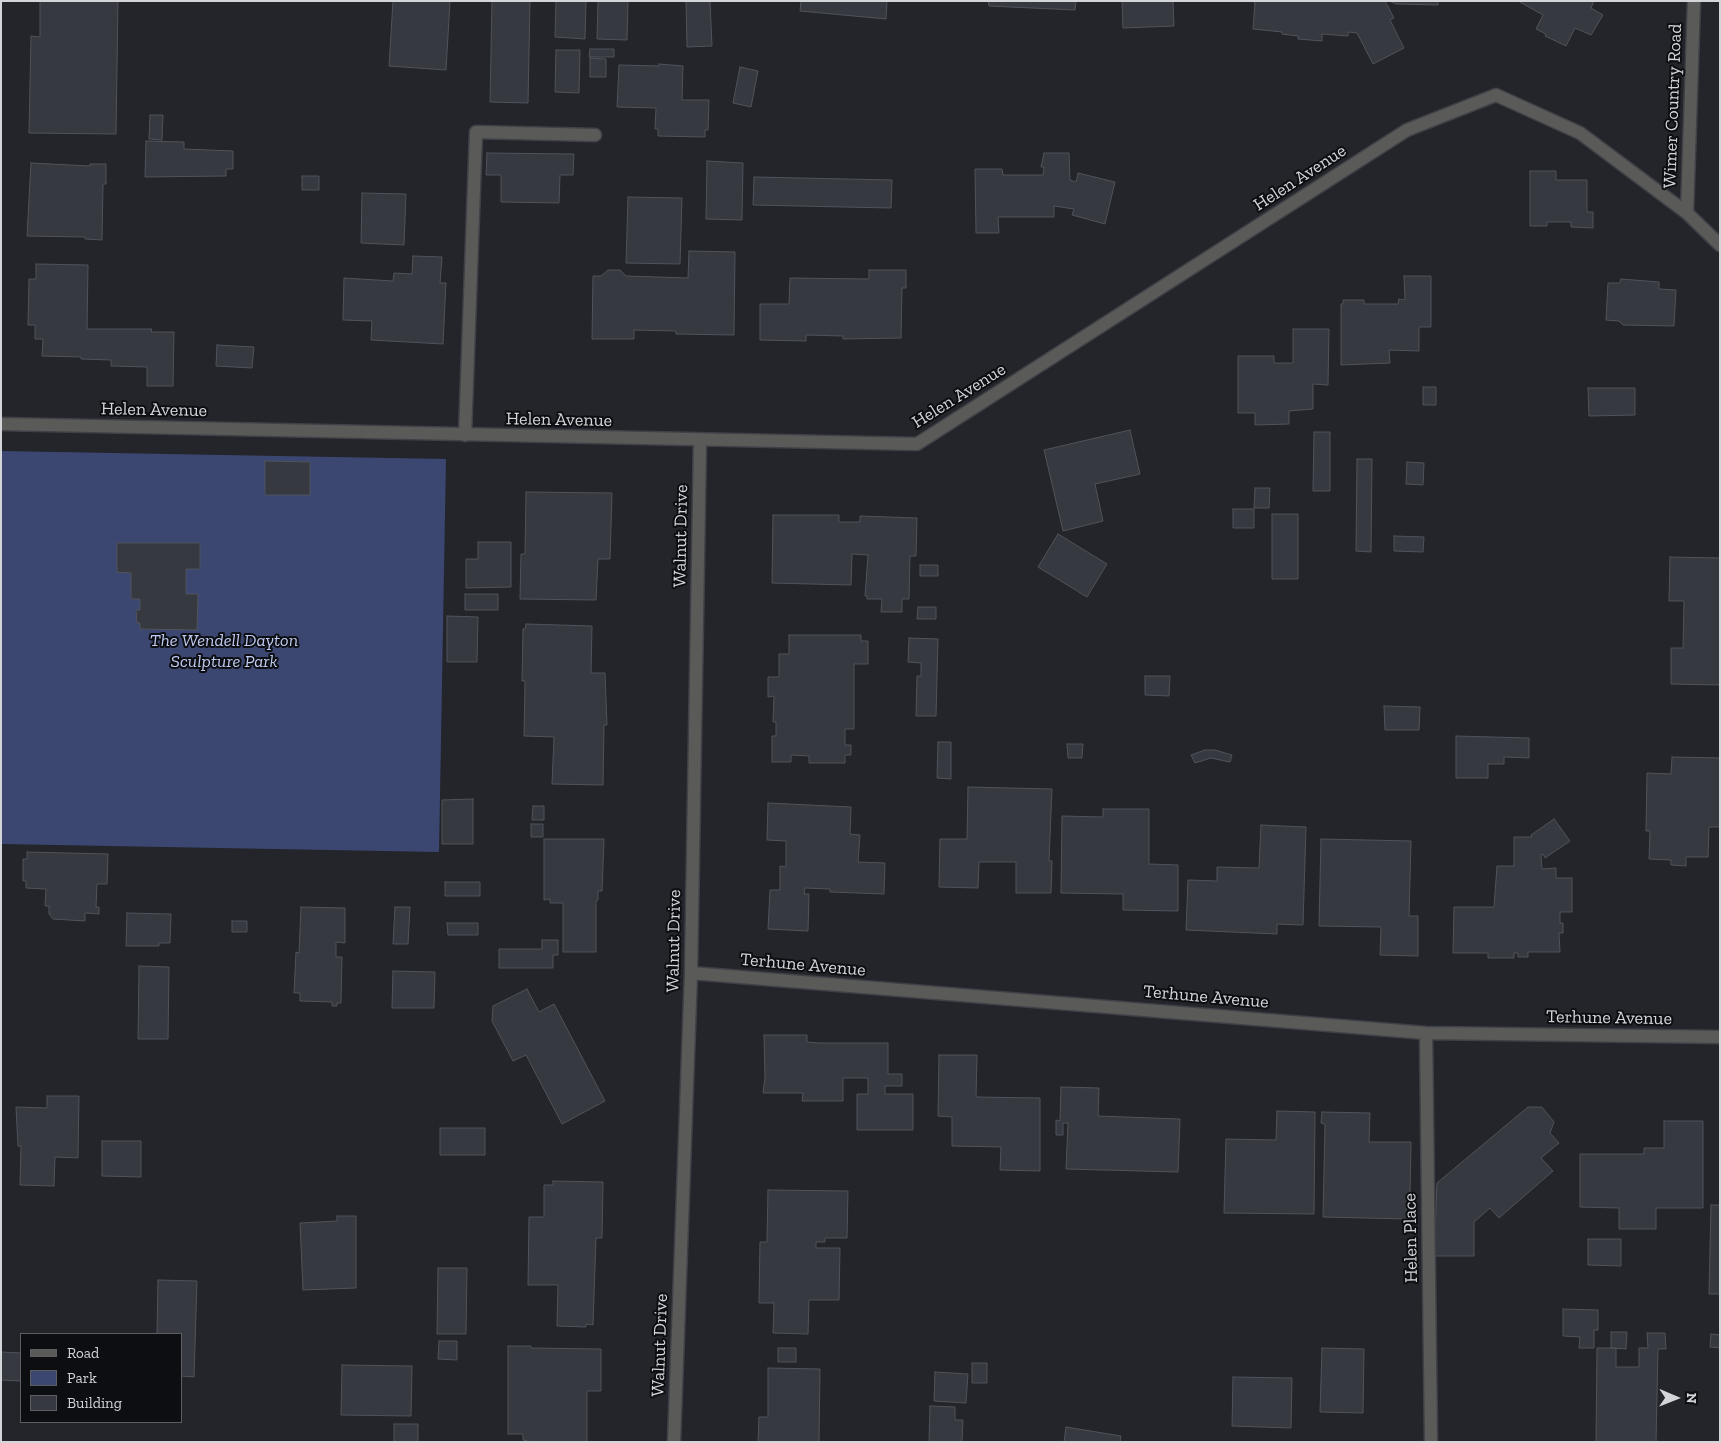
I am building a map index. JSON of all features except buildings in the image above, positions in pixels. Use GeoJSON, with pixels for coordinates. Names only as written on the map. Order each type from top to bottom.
{"type":"FeatureCollection","features":[{"type":"Feature","properties":{"kind":"street","name":"Wimer Country Road"},"geometry":{"type":"LineString","coordinates":[[1687,212],[1694,1]]}},
{"type":"Feature","properties":{"kind":"street","name":"Helen Avenue"},"geometry":{"type":"LineString","coordinates":[[1,424],[917,444],[1407,130],[1496,96],[1580,133],[1687,212],[1720,245]]}},
{"type":"Feature","properties":{"kind":"street"},"geometry":{"type":"LineString","coordinates":[[465,435],[476,132],[595,135]]}},
{"type":"Feature","properties":{"kind":"street","name":"Walnut Drive"},"geometry":{"type":"LineString","coordinates":[[674,1442],[691,973],[700,440]]}},
{"type":"Feature","properties":{"kind":"street","name":"Terhune Avenue"},"geometry":{"type":"LineString","coordinates":[[691,973],[1426,1033],[1720,1037]]}},
{"type":"Feature","properties":{"kind":"street","name":"Helen Place"},"geometry":{"type":"LineString","coordinates":[[1426,1033],[1431,1442]]}},
{"type":"Feature","properties":{"kind":"green space","name":"The Wendell Dayton Sculpture Park"},"geometry":{"type":"Polygon","coordinates":[[[1,451],[446,459],[439,852],[1,844],[1,451]]]}}]}
